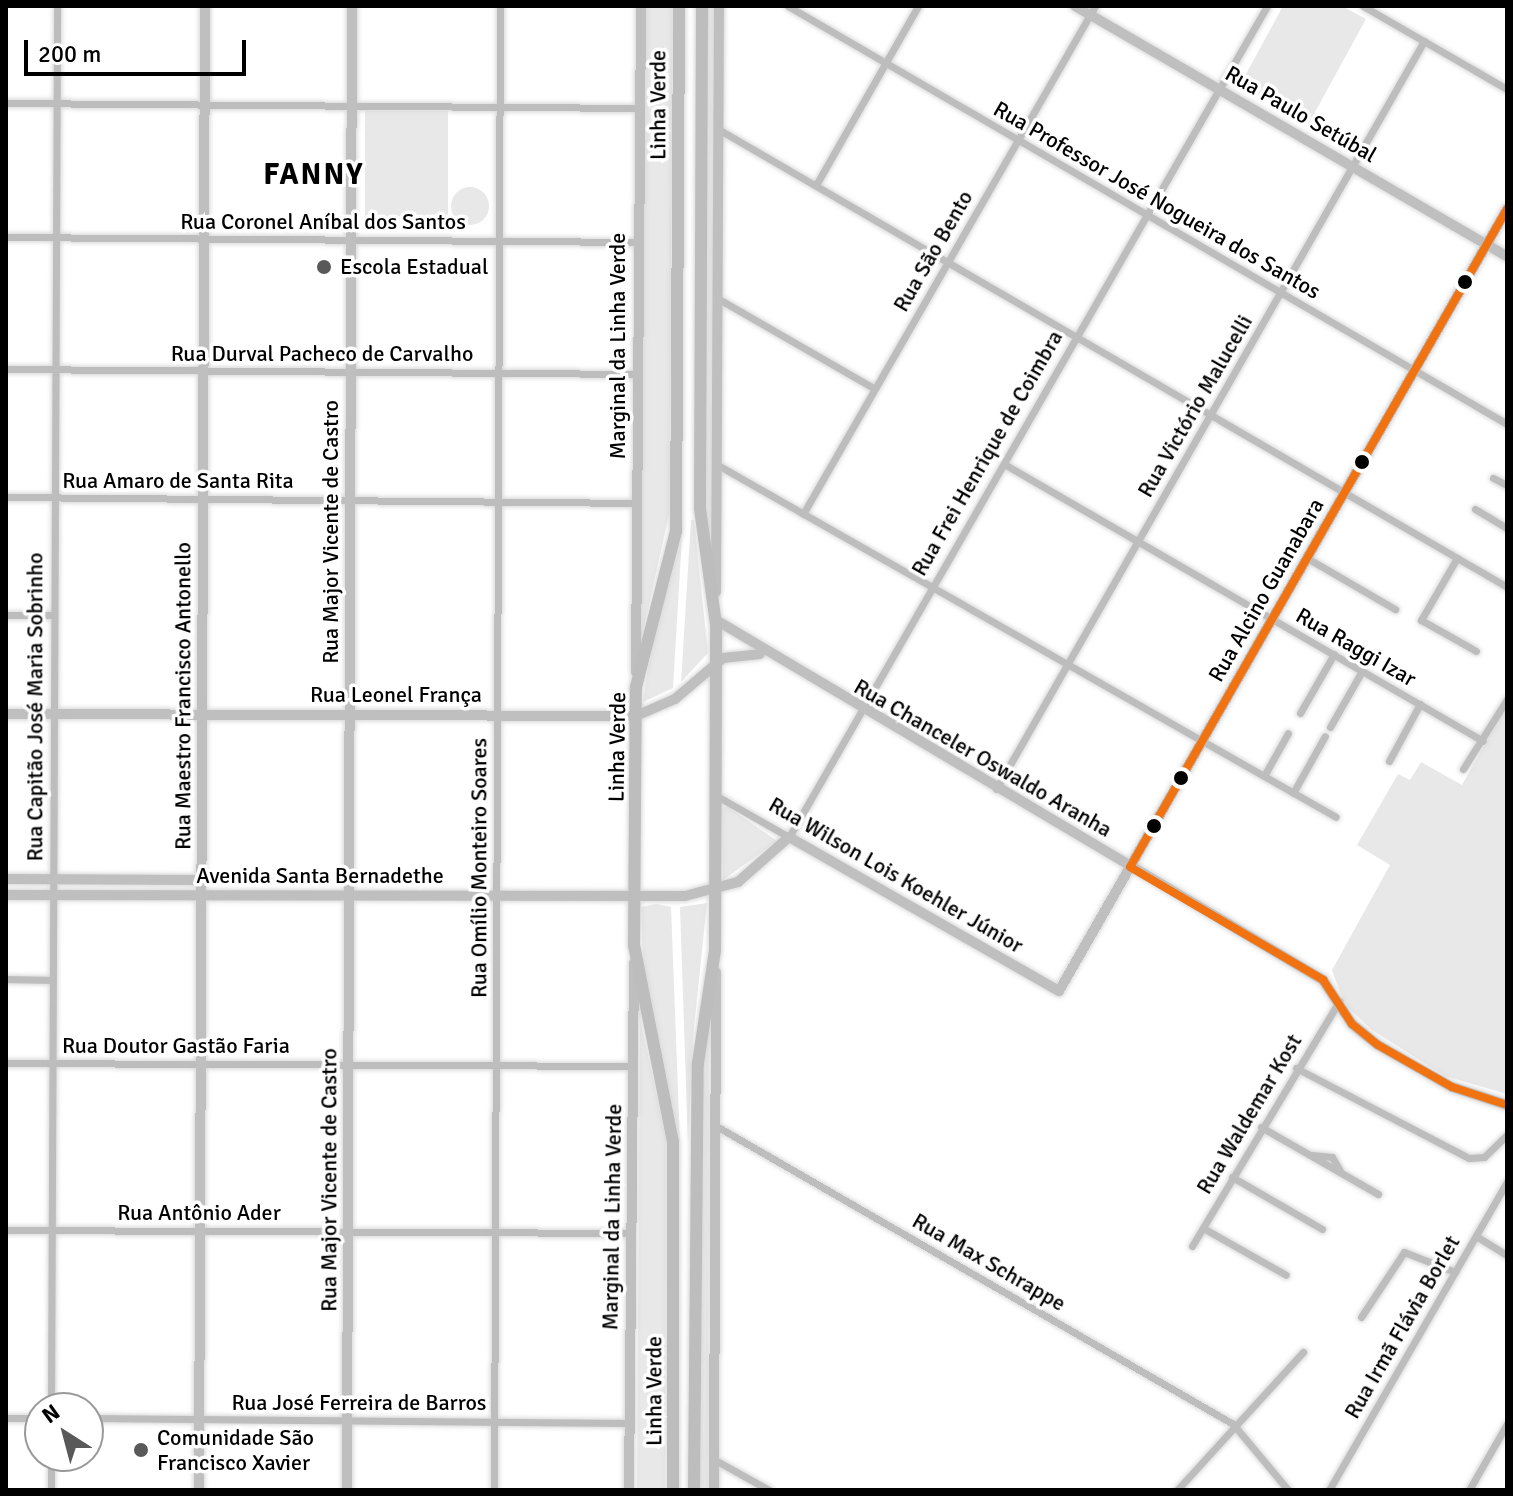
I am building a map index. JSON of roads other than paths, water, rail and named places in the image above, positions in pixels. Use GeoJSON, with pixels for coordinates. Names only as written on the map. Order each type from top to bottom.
{"type":"FeatureCollection","features":[{"type":"Feature","properties":{"kind":"highway","name":"Linha Verde"},"geometry":{"type":"LineString","coordinates":[[673,1490],[673,1142],[634,945],[636,687],[676,531],[679,6]]}},
{"type":"Feature","properties":{"kind":"highway","name":"Linha Verde"},"geometry":{"type":"LineString","coordinates":[[694,1490],[698,1063],[715,950],[713,664],[716,624],[700,508],[702,6]]}},
{"type":"Feature","properties":{"kind":"main road","name":"Rua Maestro Francisco Antonello"},"geometry":{"type":"LineString","coordinates":[[199,1490],[205,6]]}},
{"type":"Feature","properties":{"kind":"main road","name":"Rua Major Vicente de Castro"},"geometry":{"type":"LineString","coordinates":[[347,1490],[352,6]]}},
{"type":"Feature","properties":{"kind":"main road","name":"Marginal da Linha Verde"},"geometry":{"type":"LineString","coordinates":[[636,687],[641,6]]}},
{"type":"Feature","properties":{"kind":"main road"},"geometry":{"type":"LineString","coordinates":[[716,624],[719,6]]}},
{"type":"Feature","properties":{"kind":"main road","name":"Rua Paulo Setúbal"},"geometry":{"type":"LineString","coordinates":[[1075,6],[1092,10],[1219,90],[1507,256]]}},
{"type":"Feature","properties":{"kind":"main road","name":"Rua Alcino Guanabara"},"geometry":{"type":"LineString","coordinates":[[1059,991],[1507,209]]}},
{"type":"Feature","properties":{"kind":"main road","name":"Rua Chanceler Oswaldo Aranha"},"geometry":{"type":"LineString","coordinates":[[716,624],[1323,980],[1378,1045],[1452,1087],[1507,1105]]}},
{"type":"Feature","properties":{"kind":"main road","name":"Rua Leonel França"},"geometry":{"type":"LineString","coordinates":[[6,714],[636,716],[675,699],[713,664],[734,654],[765,655]]}},
{"type":"Feature","properties":{"kind":"main road","name":"Rua Frei Henrique de Coimbra"},"geometry":{"type":"LineString","coordinates":[[714,892],[761,867],[789,837]]}},
{"type":"Feature","properties":{"kind":"main road","name":"Rua Wilson Lois Koehler Júnior"},"geometry":{"type":"LineString","coordinates":[[789,837],[1059,991]]}},
{"type":"Feature","properties":{"kind":"main road","name":"Avenida Santa Bernadethe"},"geometry":{"type":"LineString","coordinates":[[6,879],[202,880]]}},
{"type":"Feature","properties":{"kind":"main road","name":"Avenida Santa Bernadethe"},"geometry":{"type":"LineString","coordinates":[[6,895],[635,897],[714,892]]}},
{"type":"Feature","properties":{"kind":"main road","name":"Marginal da Linha Verde"},"geometry":{"type":"LineString","coordinates":[[629,1490],[634,945]]}},
{"type":"Feature","properties":{"kind":"main road"},"geometry":{"type":"LineString","coordinates":[[714,1490],[718,1127],[715,950]]}},
{"type":"Feature","properties":{"kind":"street","name":"Rua Capitão José Maria Sobrinho"},"geometry":{"type":"LineString","coordinates":[[51,1392],[57,6]]}},
{"type":"Feature","properties":{"kind":"street","name":"Rua Omílio Monteiro Soares"},"geometry":{"type":"LineString","coordinates":[[494,1490],[500,6]]}},
{"type":"Feature","properties":{"kind":"street","name":"Rua Professor José Nogueira dos Santos"},"geometry":{"type":"LineString","coordinates":[[788,6],[1507,424]]}},
{"type":"Feature","properties":{"kind":"street"},"geometry":{"type":"LineString","coordinates":[[816,185],[918,6]]}},
{"type":"Feature","properties":{"kind":"street","name":"Rua Frei Henrique de Coimbra"},"geometry":{"type":"LineString","coordinates":[[789,837],[1267,6]]}},
{"type":"Feature","properties":{"kind":"street"},"geometry":{"type":"LineString","coordinates":[[1363,6],[1507,89]]}},
{"type":"Feature","properties":{"kind":"street","name":"Rua São Bento"},"geometry":{"type":"LineString","coordinates":[[803,514],[1092,10]]}},
{"type":"Feature","properties":{"kind":"street","name":"Rua Victório Malucelli"},"geometry":{"type":"LineString","coordinates":[[996,789],[1424,41]]}},
{"type":"Feature","properties":{"kind":"street"},"geometry":{"type":"LineString","coordinates":[[6,103],[640,108]]}},
{"type":"Feature","properties":{"kind":"street"},"geometry":{"type":"LineString","coordinates":[[718,129],[1507,587]]}},
{"type":"Feature","properties":{"kind":"street","name":"Rua Coronel Aníbal dos Santos"},"geometry":{"type":"LineString","coordinates":[[6,237],[639,242]]}},
{"type":"Feature","properties":{"kind":"street"},"geometry":{"type":"LineString","coordinates":[[717,298],[875,389]]}},
{"type":"Feature","properties":{"kind":"street","name":"Rua Durval Pacheco de Carvalho"},"geometry":{"type":"LineString","coordinates":[[6,369],[638,374]]}},
{"type":"Feature","properties":{"kind":"street"},"geometry":{"type":"LineString","coordinates":[[716,464],[1336,817]]}},
{"type":"Feature","properties":{"kind":"street","name":"Rua Raggi Izar"},"geometry":{"type":"LineString","coordinates":[[1004,464],[1483,741]]}},
{"type":"Feature","properties":{"kind":"street"},"geometry":{"type":"LineString","coordinates":[[1493,478],[1507,485]]}},
{"type":"Feature","properties":{"kind":"street","name":"Rua Amaro de Santa Rita"},"geometry":{"type":"LineString","coordinates":[[6,497],[638,503]]}},
{"type":"Feature","properties":{"kind":"street"},"geometry":{"type":"LineString","coordinates":[[1475,509],[1507,528]]}},
{"type":"Feature","properties":{"kind":"street"},"geometry":{"type":"LineString","coordinates":[[1307,558],[1395,609]]}},
{"type":"Feature","properties":{"kind":"street"},"geometry":{"type":"LineString","coordinates":[[1457,558],[1421,620],[1476,651]]}},
{"type":"Feature","properties":{"kind":"street"},"geometry":{"type":"LineString","coordinates":[[6,615],[54,615]]}},
{"type":"Feature","properties":{"kind":"street"},"geometry":{"type":"LineString","coordinates":[[1300,713],[1334,654]]}},
{"type":"Feature","properties":{"kind":"street"},"geometry":{"type":"LineString","coordinates":[[1330,727],[1362,671]]}},
{"type":"Feature","properties":{"kind":"street"},"geometry":{"type":"LineString","coordinates":[[1463,769],[1507,699]]}},
{"type":"Feature","properties":{"kind":"street"},"geometry":{"type":"LineString","coordinates":[[1389,761],[1420,704]]}},
{"type":"Feature","properties":{"kind":"street"},"geometry":{"type":"LineString","coordinates":[[1264,776],[1288,733]]}},
{"type":"Feature","properties":{"kind":"street"},"geometry":{"type":"LineString","coordinates":[[1293,793],[1325,736]]}},
{"type":"Feature","properties":{"kind":"street","name":"Rua Wilson Lois Koehler Júnior"},"geometry":{"type":"LineString","coordinates":[[713,794],[789,837]]}},
{"type":"Feature","properties":{"kind":"street"},"geometry":{"type":"LineString","coordinates":[[6,979],[52,980]]}},
{"type":"Feature","properties":{"kind":"street","name":"Rua Waldemar Kost"},"geometry":{"type":"LineString","coordinates":[[1192,1246],[1296,1068],[1339,1001]]}},
{"type":"Feature","properties":{"kind":"street","name":"Rua Doutor Gastão Faria"},"geometry":{"type":"LineString","coordinates":[[6,1063],[633,1066]]}},
{"type":"Feature","properties":{"kind":"street"},"geometry":{"type":"LineString","coordinates":[[1296,1068],[1474,1160],[1507,1135]]}},
{"type":"Feature","properties":{"kind":"street","name":"Rua Max Schrappe"},"geometry":{"type":"LineString","coordinates":[[718,1127],[1233,1424],[1288,1490]]}},
{"type":"Feature","properties":{"kind":"street"},"geometry":{"type":"LineString","coordinates":[[1261,1127],[1378,1194]]}},
{"type":"Feature","properties":{"kind":"street"},"geometry":{"type":"LineString","coordinates":[[1232,1177],[1322,1229]]}},
{"type":"Feature","properties":{"kind":"street","name":"Rua Irmã Flávia Borlet"},"geometry":{"type":"LineString","coordinates":[[1329,1490],[1507,1182]]}},
{"type":"Feature","properties":{"kind":"street"},"geometry":{"type":"LineString","coordinates":[[1203,1228],[1286,1275]]}},
{"type":"Feature","properties":{"kind":"street","name":"Rua Antônio Ader"},"geometry":{"type":"LineString","coordinates":[[6,1230],[632,1233]]}},
{"type":"Feature","properties":{"kind":"street"},"geometry":{"type":"LineString","coordinates":[[1476,1236],[1507,1255]]}},
{"type":"Feature","properties":{"kind":"street"},"geometry":{"type":"LineString","coordinates":[[1361,1317],[1404,1252],[1455,1272]]}},
{"type":"Feature","properties":{"kind":"street"},"geometry":{"type":"LineString","coordinates":[[1175,1488],[1303,1352]]}},
{"type":"Feature","properties":{"kind":"street","name":"Rua José Ferreira de Barros"},"geometry":{"type":"LineString","coordinates":[[104,1418],[630,1423]]}},
{"type":"Feature","properties":{"kind":"street"},"geometry":{"type":"LineString","coordinates":[[1469,1490],[1507,1424]]}},
{"type":"Feature","properties":{"kind":"street"},"geometry":{"type":"LineString","coordinates":[[715,1460],[769,1490]]}},
{"type":"Feature","properties":{"kind":"place","name":"Escola Estadual"},"geometry":{"type":"Point","coordinates":[324,267]}},
{"type":"Feature","properties":{"kind":"place","name":"Comunidade São Francisco Xavier"},"geometry":{"type":"Point","coordinates":[141,1450]}},
{"type":"Feature","properties":{"kind":"district","name":"FANNY"},"geometry":{"type":"Point","coordinates":[314,175]}}]}
